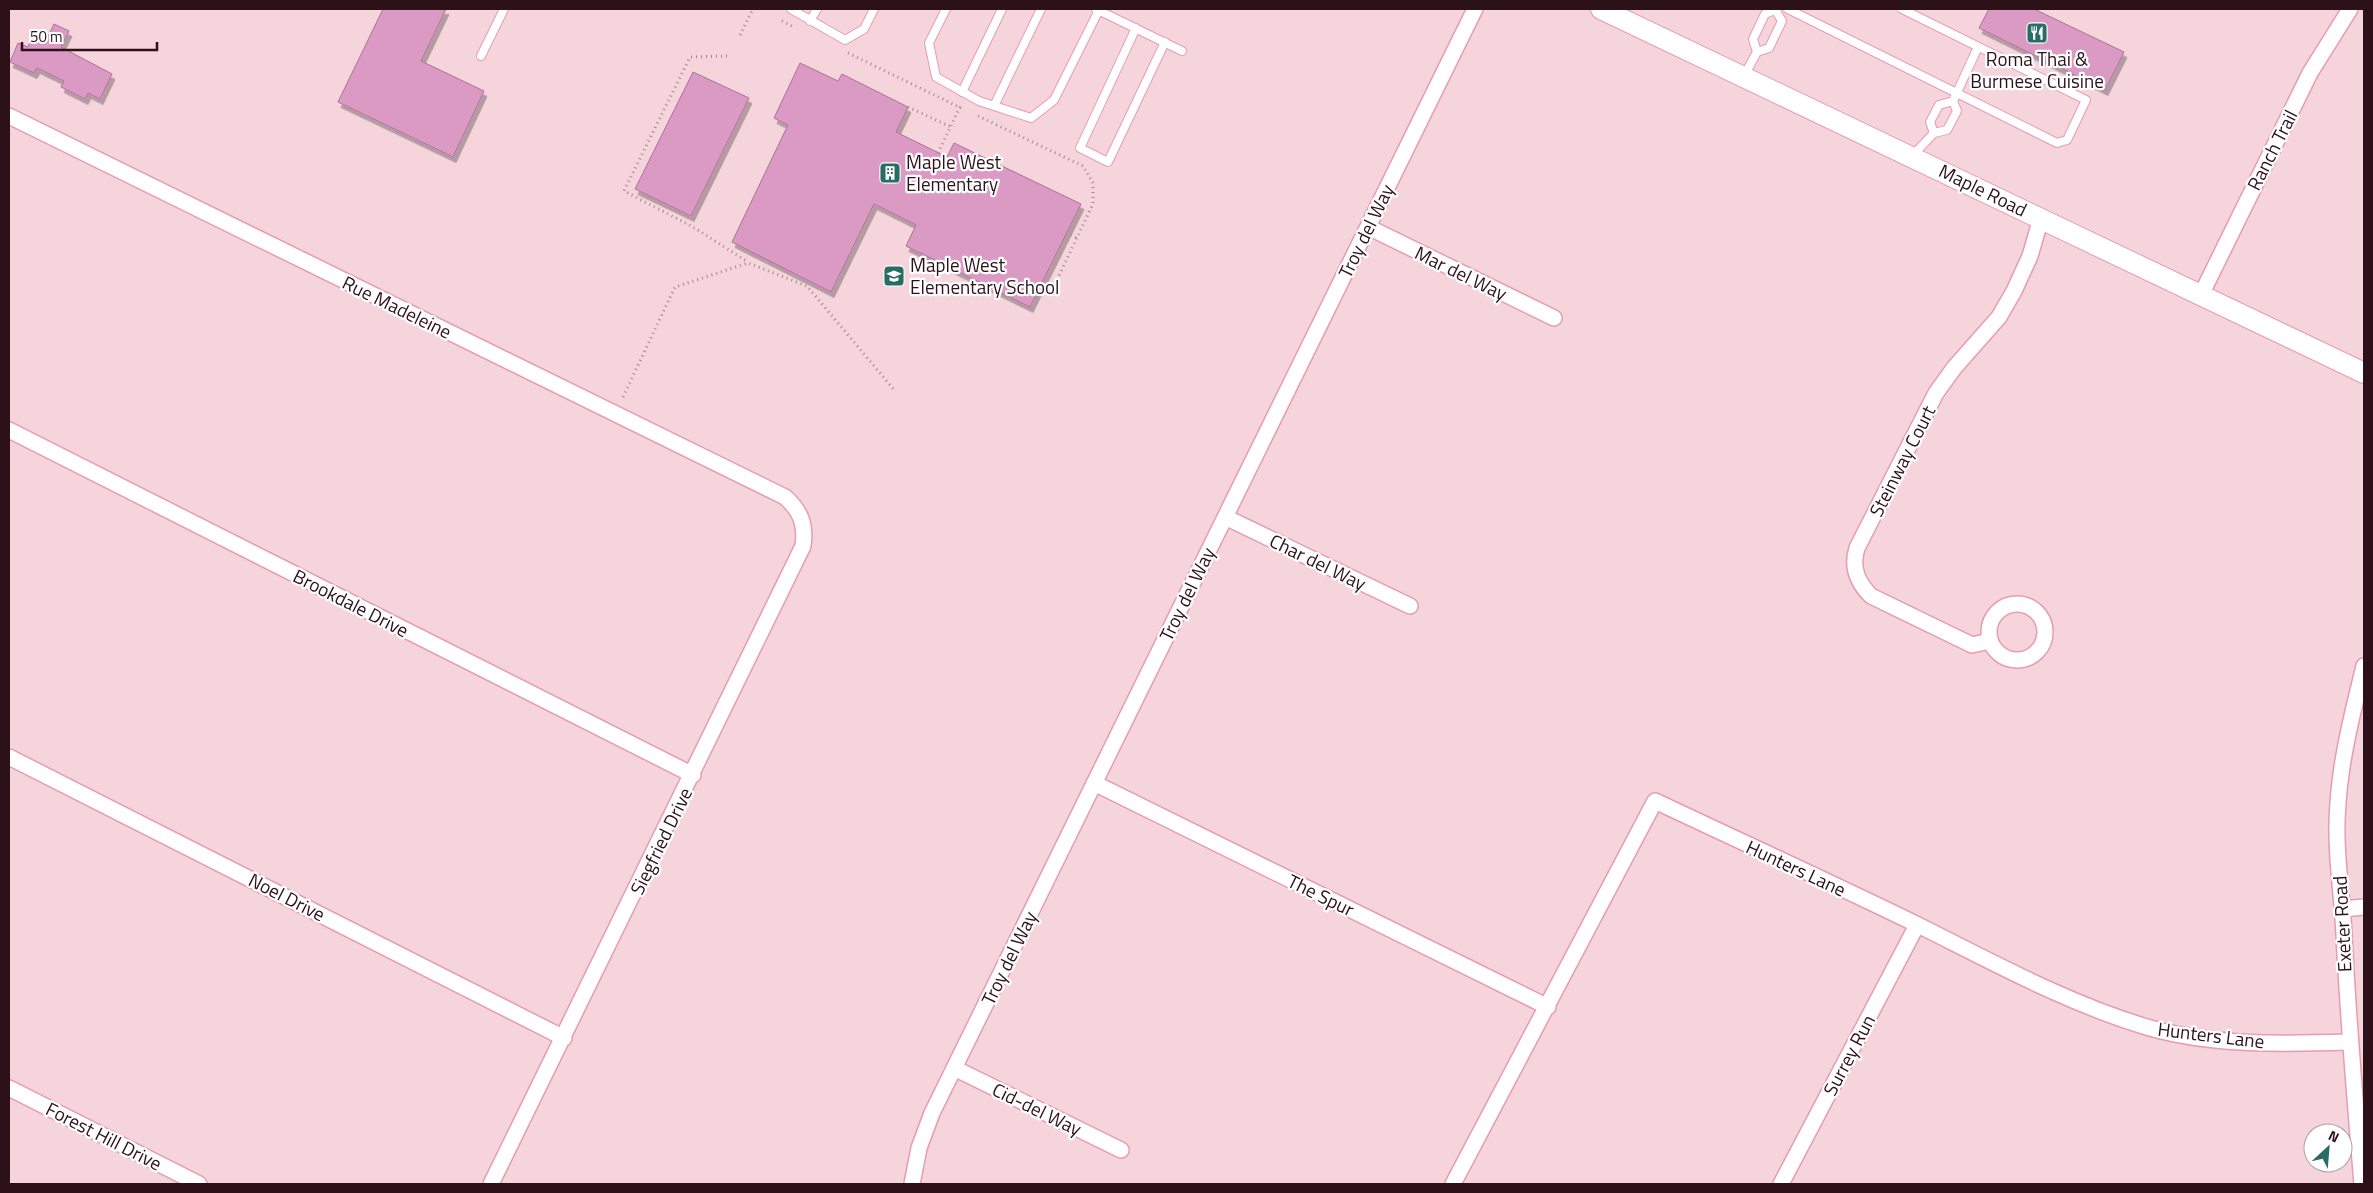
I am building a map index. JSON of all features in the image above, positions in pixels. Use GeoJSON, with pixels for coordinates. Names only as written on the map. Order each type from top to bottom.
{"type":"FeatureCollection","features":[{"type":"Feature","properties":{"kind":"main road","name":"Maple Road"},"geometry":{"type":"LineString","coordinates":[[1601,9],[1629,15],[1744,77],[2364,373]]}},
{"type":"Feature","properties":{"kind":"street","name":"Troy del Way"},"geometry":{"type":"LineString","coordinates":[[912,1184],[919,1148],[932,1113],[1475,9]]}},
{"type":"Feature","properties":{"kind":"street","name":"Ranch Trail"},"geometry":{"type":"LineString","coordinates":[[2201,295],[2310,73],[2350,9]]}},
{"type":"Feature","properties":{"kind":"street","name":"Rue Madeleine"},"geometry":{"type":"LineString","coordinates":[[9,116],[785,497]]}},
{"type":"Feature","properties":{"kind":"street","name":"Steinway Court"},"geometry":{"type":"LineString","coordinates":[[1990,641],[1972,645],[1871,596],[1862,587],[1855,574],[1854,559],[1857,548],[1936,393],[1954,368],[1999,317],[2014,291],[2030,256],[2041,218]]}},
{"type":"Feature","properties":{"kind":"street","name":"Mar del Way"},"geometry":{"type":"LineString","coordinates":[[1368,227],[1554,318]]}},
{"type":"Feature","properties":{"kind":"street","name":"Brookdale Drive"},"geometry":{"type":"LineString","coordinates":[[9,430],[693,775]]}},
{"type":"Feature","properties":{"kind":"street","name":"Siegfried Drive"},"geometry":{"type":"LineString","coordinates":[[491,1184],[693,775],[803,546],[805,533],[802,518],[796,507],[785,497]]}},
{"type":"Feature","properties":{"kind":"street","name":"Char del Way"},"geometry":{"type":"LineString","coordinates":[[1226,517],[1410,606]]}},
{"type":"Feature","properties":{"kind":"street","name":"Exeter Road"},"geometry":{"type":"LineString","coordinates":[[2362,1184],[2350,1042],[2337,841],[2338,803],[2344,756],[2364,666]]}},
{"type":"Feature","properties":{"kind":"street","name":"Noel Drive"},"geometry":{"type":"LineString","coordinates":[[9,757],[564,1038]]}},
{"type":"Feature","properties":{"kind":"street","name":"The Spur"},"geometry":{"type":"LineString","coordinates":[[1094,783],[1548,1007]]}},
{"type":"Feature","properties":{"kind":"street","name":"Hunters Lane"},"geometry":{"type":"LineString","coordinates":[[1454,1184],[1655,801],[2035,982],[2110,1014],[2151,1028],[2194,1037],[2237,1042],[2296,1044],[2350,1042]]}},
{"type":"Feature","properties":{"kind":"street"},"geometry":{"type":"LineString","coordinates":[[2342,909],[2364,908]]}},
{"type":"Feature","properties":{"kind":"street","name":"Surrey Run"},"geometry":{"type":"LineString","coordinates":[[1781,1184],[1917,925]]}},
{"type":"Feature","properties":{"kind":"street","name":"Cid-del Way"},"geometry":{"type":"LineString","coordinates":[[954,1068],[1120,1150]]}},
{"type":"Feature","properties":{"kind":"street","name":"Forest Hill Drive"},"geometry":{"type":"LineString","coordinates":[[9,1088],[199,1184]]}},
{"type":"Feature","properties":{"kind":"lane"},"geometry":{"type":"LineString","coordinates":[[481,56],[504,9]]}},
{"type":"Feature","properties":{"kind":"lane"},"geometry":{"type":"LineString","coordinates":[[791,9],[810,22],[845,40],[864,29],[874,9]]}},
{"type":"Feature","properties":{"kind":"lane"},"geometry":{"type":"LineString","coordinates":[[810,22],[816,9]]}},
{"type":"Feature","properties":{"kind":"lane"},"geometry":{"type":"LineString","coordinates":[[946,9],[929,44],[936,77],[979,101],[1031,118],[1054,100],[1098,10],[1182,50]]}},
{"type":"Feature","properties":{"kind":"lane"},"geometry":{"type":"LineString","coordinates":[[962,92],[1002,9]]}},
{"type":"Feature","properties":{"kind":"lane"},"geometry":{"type":"LineString","coordinates":[[994,106],[1041,9]]}},
{"type":"Feature","properties":{"kind":"lane"},"geometry":{"type":"LineString","coordinates":[[1788,9],[1958,92],[2057,143],[2067,140],[2086,100],[1902,9]]}},
{"type":"Feature","properties":{"kind":"lane"},"geometry":{"type":"LineString","coordinates":[[1744,77],[1757,52],[1769,48],[1778,30],[1782,21],[1777,10],[1765,14],[1753,39],[1757,52]]}},
{"type":"Feature","properties":{"kind":"lane"},"geometry":{"type":"LineString","coordinates":[[1136,28],[1080,148],[1108,162],[1165,42]]}},
{"type":"Feature","properties":{"kind":"lane"},"geometry":{"type":"LineString","coordinates":[[1934,134],[1930,122],[1939,105],[1953,100],[1978,47]]}},
{"type":"Feature","properties":{"kind":"lane"},"geometry":{"type":"LineString","coordinates":[[1912,156],[1934,134],[1947,130],[1958,111],[1953,100]]}},
{"type":"Feature","properties":{"kind":"path"},"geometry":{"type":"LineString","coordinates":[[740,35],[753,9]]}},
{"type":"Feature","properties":{"kind":"path"},"geometry":{"type":"LineString","coordinates":[[782,21],[800,30]]}},
{"type":"Feature","properties":{"kind":"path"},"geometry":{"type":"LineString","coordinates":[[844,51],[1083,166],[1093,183],[1093,204],[1053,288],[1044,283]]}},
{"type":"Feature","properties":{"kind":"path"},"geometry":{"type":"LineString","coordinates":[[727,56],[690,57],[624,192],[693,228],[748,262],[807,286],[896,391]]}},
{"type":"Feature","properties":{"kind":"path"},"geometry":{"type":"LineString","coordinates":[[908,107],[951,127]]}},
{"type":"Feature","properties":{"kind":"path"},"geometry":{"type":"LineString","coordinates":[[938,153],[960,107]]}},
{"type":"Feature","properties":{"kind":"path"},"geometry":{"type":"LineString","coordinates":[[1066,233],[1077,238]]}},
{"type":"Feature","properties":{"kind":"path"},"geometry":{"type":"LineString","coordinates":[[623,397],[675,287],[748,262]]}},
{"type":"Feature","properties":{"kind":"building"},"geometry":{"type":"Polygon","coordinates":[[[383,9],[446,9],[421,61],[484,91],[453,157],[338,102],[383,9]]]}},
{"type":"Feature","properties":{"kind":"building"},"geometry":{"type":"Polygon","coordinates":[[[1989,9],[2034,9],[2124,52],[2105,90],[1979,28],[1989,9]]]}},
{"type":"Feature","properties":{"kind":"building"},"geometry":{"type":"Polygon","coordinates":[[[54,24],[69,31],[61,47],[112,74],[100,99],[88,93],[85,99],[61,87],[64,81],[37,68],[34,73],[10,62],[18,43],[28,47],[33,35],[46,41],[54,24]]]}},
{"type":"Feature","properties":{"kind":"building","name":"Maple West Elementary"},"geometry":{"type":"Polygon","coordinates":[[[800,63],[838,81],[842,74],[908,107],[896,132],[947,157],[954,143],[1081,204],[1030,307],[906,246],[916,225],[874,204],[831,292],[732,242],[788,125],[774,118],[800,63]]]}},
{"type":"Feature","properties":{"kind":"building"},"geometry":{"type":"Polygon","coordinates":[[[693,72],[749,98],[691,216],[635,189],[693,72]]]}},
{"type":"Feature","properties":{"kind":"place","name":"Roma Thai & Burmese Cuisine"},"geometry":{"type":"Point","coordinates":[2037,33]}},
{"type":"Feature","properties":{"kind":"place","name":"Maple West Elementary"},"geometry":{"type":"Point","coordinates":[890,173]}},
{"type":"Feature","properties":{"kind":"place","name":"Maple West Elementary School"},"geometry":{"type":"Point","coordinates":[894,276]}}]}
